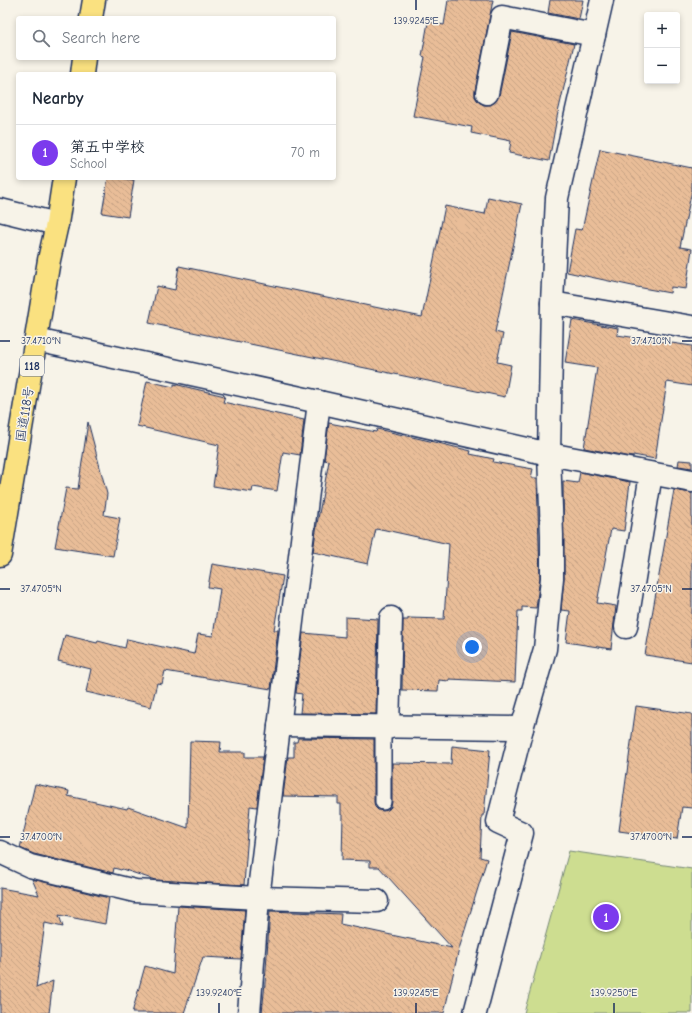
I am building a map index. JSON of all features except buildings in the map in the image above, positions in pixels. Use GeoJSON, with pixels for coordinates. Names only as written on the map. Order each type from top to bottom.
{"type":"FeatureCollection","features":[{"type":"Feature","properties":{"kind":"highway"},"geometry":{"type":"LineString","coordinates":[[91,16],[94,0]]}},
{"type":"Feature","properties":{"kind":"highway"},"geometry":{"type":"LineString","coordinates":[[82,72],[84,60]]}},
{"type":"Feature","properties":{"kind":"highway","name":"国道118号"},"geometry":{"type":"LineString","coordinates":[[1,547],[64,180]]}},
{"type":"Feature","properties":{"kind":"street"},"geometry":{"type":"LineString","coordinates":[[475,1013],[522,833],[498,822],[522,728],[545,649],[552,564],[549,454],[552,303],[557,198],[602,0]]}},
{"type":"Feature","properties":{"kind":"street"},"geometry":{"type":"LineString","coordinates":[[487,93],[502,17],[594,35]]}},
{"type":"Feature","properties":{"kind":"street"},"geometry":{"type":"LineString","coordinates":[[0,210],[57,224]]}},
{"type":"Feature","properties":{"kind":"street"},"geometry":{"type":"LineString","coordinates":[[552,303],[692,327]]}},
{"type":"Feature","properties":{"kind":"street"},"geometry":{"type":"LineString","coordinates":[[36,340],[549,454],[692,481]]}},
{"type":"Feature","properties":{"kind":"street"},"geometry":{"type":"LineString","coordinates":[[249,1013],[258,898],[318,402]]}},
{"type":"Feature","properties":{"kind":"street"},"geometry":{"type":"LineString","coordinates":[[626,627],[651,474]]}},
{"type":"Feature","properties":{"kind":"street"},"geometry":{"type":"LineString","coordinates":[[385,727],[391,618]]}},
{"type":"Feature","properties":{"kind":"street"},"geometry":{"type":"LineString","coordinates":[[279,725],[522,728]]}},
{"type":"Feature","properties":{"kind":"street"},"geometry":{"type":"LineString","coordinates":[[0,852],[30,866],[135,891],[258,898],[377,901]]}},
{"type":"Feature","properties":{"kind":"lane"},"geometry":{"type":"LineString","coordinates":[[383,802],[385,727]]}},
{"type":"Feature","properties":{"kind":"green space"},"geometry":{"type":"Polygon","coordinates":[[[569,851],[692,869],[692,1013],[524,1013],[569,851]]]}},
{"type":"Feature","properties":{"kind":"place","name":"第五中学校"},"geometry":{"type":"Point","coordinates":[606,917]}}]}
